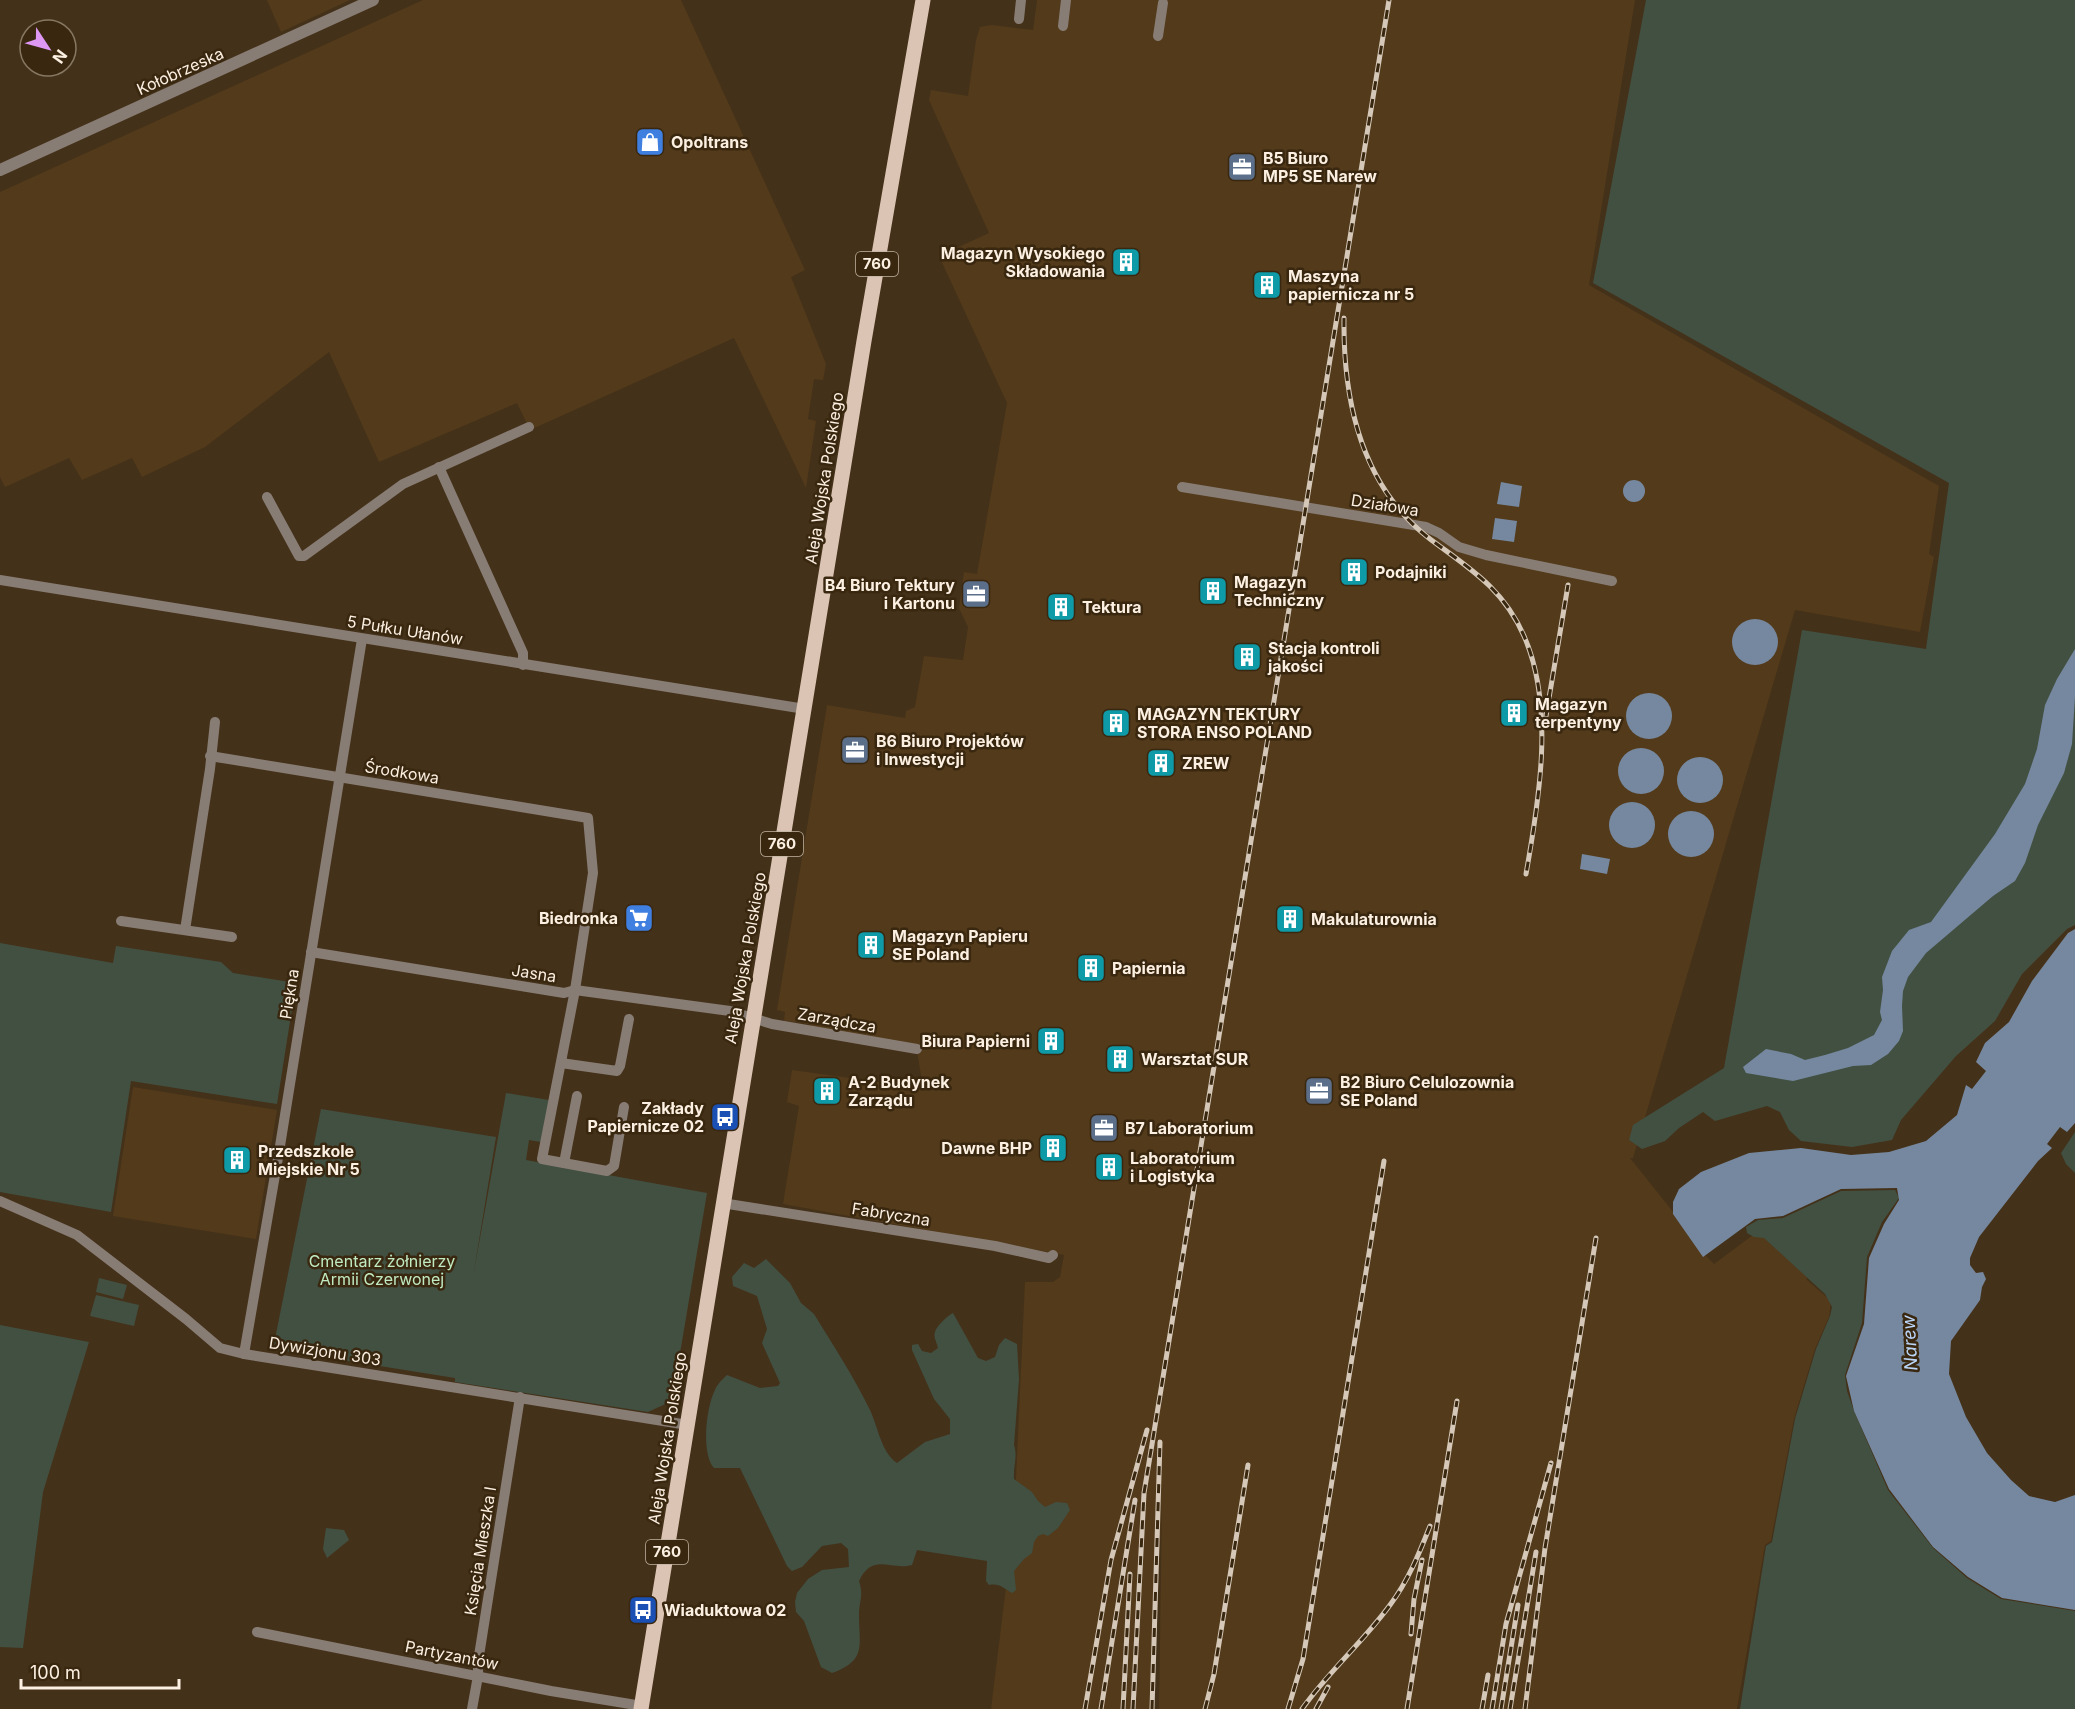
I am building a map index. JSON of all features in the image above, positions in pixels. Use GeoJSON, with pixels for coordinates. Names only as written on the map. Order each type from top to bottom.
{"type":"FeatureCollection","features":[{"type":"Feature","properties":{"kind":"main road","name":"Aleja Wojska Polskiego"},"geometry":{"type":"LineString","coordinates":[[641,1708],[864,341],[923,0]]}},
{"type":"Feature","properties":{"kind":"street","name":"Kołobrzeska"},"geometry":{"type":"LineString","coordinates":[[0,170],[373,0]]}},
{"type":"Feature","properties":{"kind":"street"},"geometry":{"type":"LineString","coordinates":[[1019,19],[1022,0]]}},
{"type":"Feature","properties":{"kind":"street"},"geometry":{"type":"LineString","coordinates":[[1063,26],[1066,0]]}},
{"type":"Feature","properties":{"kind":"street"},"geometry":{"type":"LineString","coordinates":[[1158,36],[1163,3]]}},
{"type":"Feature","properties":{"kind":"street"},"geometry":{"type":"LineString","coordinates":[[267,497],[299,556],[302,557],[343,529],[395,488],[529,427]]}},
{"type":"Feature","properties":{"kind":"street"},"geometry":{"type":"LineString","coordinates":[[439,467],[523,653],[523,665]]}},
{"type":"Feature","properties":{"kind":"street","name":"Działowa"},"geometry":{"type":"LineString","coordinates":[[1182,487],[1426,527],[1459,547],[1486,555],[1612,581]]}},
{"type":"Feature","properties":{"kind":"street","name":"5 Pułku Ułanów"},"geometry":{"type":"LineString","coordinates":[[0,580],[805,709]]}},
{"type":"Feature","properties":{"kind":"street","name":"Piękna"},"geometry":{"type":"LineString","coordinates":[[243,1354],[279,1152],[362,639]]}},
{"type":"Feature","properties":{"kind":"street"},"geometry":{"type":"LineString","coordinates":[[185,930],[215,722]]}},
{"type":"Feature","properties":{"kind":"street","name":"Środkowa"},"geometry":{"type":"LineString","coordinates":[[210,756],[588,818],[593,873],[575,990]]}},
{"type":"Feature","properties":{"kind":"street"},"geometry":{"type":"LineString","coordinates":[[122,921],[232,937]]}},
{"type":"Feature","properties":{"kind":"street","name":"Jasna"},"geometry":{"type":"LineString","coordinates":[[311,952],[564,993],[575,990],[730,1011],[753,1017]]}},
{"type":"Feature","properties":{"kind":"street"},"geometry":{"type":"LineString","coordinates":[[575,990],[542,1159],[607,1171],[613,1168],[624,1107]]}},
{"type":"Feature","properties":{"kind":"street","name":"Zarządcza"},"geometry":{"type":"LineString","coordinates":[[753,1017],[772,1024],[916,1049]]}},
{"type":"Feature","properties":{"kind":"street"},"geometry":{"type":"LineString","coordinates":[[561,1063],[617,1071],[629,1019]]}},
{"type":"Feature","properties":{"kind":"street"},"geometry":{"type":"LineString","coordinates":[[564,1163],[577,1096]]}},
{"type":"Feature","properties":{"kind":"street","name":"Dywizjonu 303"},"geometry":{"type":"LineString","coordinates":[[0,1201],[77,1235],[220,1348],[243,1354],[688,1425]]}},
{"type":"Feature","properties":{"kind":"street","name":"Fabryczna"},"geometry":{"type":"LineString","coordinates":[[722,1203],[995,1246],[1048,1258],[1053,1255]]}},
{"type":"Feature","properties":{"kind":"street","name":"Księcia Mieszka I"},"geometry":{"type":"LineString","coordinates":[[472,1709],[520,1397]]}},
{"type":"Feature","properties":{"kind":"street","name":"Partyzantów"},"geometry":{"type":"LineString","coordinates":[[257,1632],[641,1708]]}},
{"type":"Feature","properties":{"kind":"shaded area"},"geometry":{"type":"Polygon","coordinates":[[[267,0],[350,0],[281,32],[267,0]]]}},
{"type":"Feature","properties":{"kind":"shaded area"},"geometry":{"type":"Polygon","coordinates":[[[423,0],[681,0],[805,270],[791,277],[826,364],[823,380],[814,379],[808,419],[816,421],[806,488],[734,338],[530,430],[517,403],[379,462],[329,352],[205,447],[142,477],[132,458],[82,480],[69,458],[5,487],[0,477],[0,192],[423,0]]]}},
{"type":"Feature","properties":{"kind":"shaded area"},"geometry":{"type":"Polygon","coordinates":[[[1037,0],[1635,0],[1589,285],[1939,486],[1929,554],[1934,557],[1920,632],[1795,610],[1633,1158],[1630,1158],[1674,1213],[1698,1248],[1714,1264],[1765,1226],[1806,1267],[1807,1280],[1831,1301],[1829,1317],[1815,1349],[1794,1419],[1771,1541],[1765,1545],[1737,1709],[1159,1709],[1162,1500],[1153,1709],[991,1709],[1014,1522],[1025,1282],[1053,1282],[1060,1277],[1064,1255],[783,1204],[799,1106],[787,1102],[792,1070],[923,1088],[916,1045],[784,1021],[785,1012],[777,1010],[827,705],[905,718],[906,711],[915,707],[924,656],[963,660],[968,627],[959,608],[964,572],[977,574],[1007,403],[939,256],[989,233],[929,100],[931,90],[968,96],[980,27],[992,25],[1033,30],[1037,0]]]}},
{"type":"Feature","properties":{"kind":"shaded area"},"geometry":{"type":"Polygon","coordinates":[[[133,1087],[277,1110],[256,1239],[113,1216],[133,1087]]]}},
{"type":"Feature","properties":{"kind":"green space"},"geometry":{"type":"Polygon","coordinates":[[[1646,0],[2075,0],[2075,925],[2067,929],[2022,974],[1995,1021],[1956,1056],[1901,1120],[1892,1140],[1852,1147],[1801,1141],[1789,1130],[1780,1112],[1767,1106],[1715,1121],[1703,1112],[1679,1128],[1665,1141],[1642,1149],[1629,1140],[1633,1125],[1724,1068],[1802,630],[1926,649],[1949,483],[1593,283],[1646,0]]]}},
{"type":"Feature","properties":{"kind":"green space"},"geometry":{"type":"Polygon","coordinates":[[[0,943],[113,963],[116,946],[221,962],[233,973],[296,983],[277,1104],[131,1081],[111,1212],[0,1192],[0,943]]]}},
{"type":"Feature","properties":{"kind":"green space","name":"Cmentarz żołnierzy Armii Czerwonej"},"geometry":{"type":"Polygon","coordinates":[[[506,1093],[549,1100],[541,1142],[529,1140],[526,1160],[707,1193],[672,1401],[648,1412],[455,1382],[455,1378],[273,1349],[321,1109],[496,1137],[473,1277],[506,1093]]]}},
{"type":"Feature","properties":{"kind":"green space"},"geometry":{"type":"Polygon","coordinates":[[[2075,1132],[2075,1173],[2066,1164],[2061,1153],[2075,1132]]]}},
{"type":"Feature","properties":{"kind":"green space"},"geometry":{"type":"Polygon","coordinates":[[[1895,1190],[1899,1198],[1882,1222],[1867,1257],[1862,1323],[1845,1375],[1847,1391],[1888,1490],[1933,1548],[1967,1578],[2001,1599],[2075,1611],[2075,1709],[1740,1709],[1766,1546],[1772,1542],[1795,1419],[1816,1349],[1832,1307],[1825,1294],[1764,1238],[1754,1237],[1747,1233],[1746,1227],[1758,1220],[1783,1218],[1841,1191],[1895,1190]]]}},
{"type":"Feature","properties":{"kind":"green space"},"geometry":{"type":"Polygon","coordinates":[[[766,1259],[790,1283],[801,1303],[814,1314],[864,1398],[887,1452],[897,1463],[925,1442],[950,1434],[950,1419],[934,1399],[912,1350],[912,1345],[918,1344],[922,1351],[931,1353],[938,1348],[934,1336],[936,1330],[953,1313],[978,1358],[986,1361],[995,1357],[999,1345],[1005,1338],[1017,1344],[1019,1379],[1014,1479],[1032,1492],[1045,1507],[1056,1502],[1067,1503],[1070,1510],[1058,1528],[1048,1536],[1043,1534],[1038,1536],[1032,1553],[1014,1571],[1016,1590],[1012,1593],[999,1585],[989,1585],[986,1581],[987,1561],[917,1550],[912,1565],[882,1564],[870,1567],[859,1581],[861,1595],[859,1651],[851,1663],[832,1673],[821,1667],[804,1621],[796,1612],[795,1602],[797,1593],[808,1579],[822,1570],[849,1567],[848,1549],[841,1543],[822,1546],[802,1567],[792,1571],[787,1566],[740,1468],[714,1468],[707,1452],[706,1430],[709,1407],[716,1388],[727,1375],[760,1388],[778,1386],[780,1383],[762,1343],[767,1329],[757,1296],[733,1286],[732,1277],[744,1263],[754,1268],[766,1259]]]}},
{"type":"Feature","properties":{"kind":"green space"},"geometry":{"type":"Polygon","coordinates":[[[99,1278],[127,1285],[123,1299],[96,1292],[99,1278]]]}},
{"type":"Feature","properties":{"kind":"green space"},"geometry":{"type":"Polygon","coordinates":[[[96,1295],[139,1305],[134,1326],[90,1316],[96,1295]]]}},
{"type":"Feature","properties":{"kind":"green space"},"geometry":{"type":"Polygon","coordinates":[[[0,1325],[89,1342],[43,1492],[23,1648],[0,1647],[0,1325]]]}},
{"type":"Feature","properties":{"kind":"green space"},"geometry":{"type":"Polygon","coordinates":[[[326,1528],[344,1530],[349,1540],[327,1558],[323,1549],[326,1528]]]}},
{"type":"Feature","properties":{"kind":"water"},"geometry":{"type":"Polygon","coordinates":[[[1634,480],[1642,483],[1645,491],[1642,499],[1634,502],[1626,499],[1623,491],[1626,483],[1634,480]]]}},
{"type":"Feature","properties":{"kind":"water"},"geometry":{"type":"Polygon","coordinates":[[[1501,482],[1522,486],[1519,507],[1497,504],[1501,482]]]}},
{"type":"Feature","properties":{"kind":"water"},"geometry":{"type":"Polygon","coordinates":[[[1495,518],[1517,521],[1514,542],[1492,539],[1495,518]]]}},
{"type":"Feature","properties":{"kind":"water"},"geometry":{"type":"Polygon","coordinates":[[[1755,619],[1771,626],[1778,642],[1771,658],[1755,665],[1739,658],[1732,642],[1739,626],[1755,619]]]}},
{"type":"Feature","properties":{"kind":"water"},"geometry":{"type":"Polygon","coordinates":[[[2075,649],[2072,744],[2064,773],[2038,825],[2025,863],[2015,881],[1993,896],[1926,953],[1908,977],[1903,991],[1903,1031],[1899,1041],[1888,1054],[1871,1065],[1853,1066],[1793,1081],[1746,1073],[1743,1067],[1766,1049],[1791,1054],[1805,1060],[1848,1048],[1874,1035],[1882,1020],[1880,1012],[1882,977],[1892,951],[1909,930],[1931,922],[1995,834],[2025,784],[2037,749],[2045,705],[2075,649]]]}},
{"type":"Feature","properties":{"kind":"water"},"geometry":{"type":"Polygon","coordinates":[[[1649,693],[1665,700],[1672,716],[1665,732],[1649,739],[1633,732],[1626,716],[1633,700],[1649,693]]]}},
{"type":"Feature","properties":{"kind":"water"},"geometry":{"type":"Polygon","coordinates":[[[1641,748],[1657,755],[1664,771],[1657,787],[1641,794],[1625,787],[1618,771],[1625,755],[1641,748]]]}},
{"type":"Feature","properties":{"kind":"water"},"geometry":{"type":"Polygon","coordinates":[[[1700,757],[1716,764],[1723,780],[1716,796],[1700,803],[1684,796],[1677,780],[1684,764],[1700,757]]]}},
{"type":"Feature","properties":{"kind":"water"},"geometry":{"type":"Polygon","coordinates":[[[1632,802],[1648,809],[1655,825],[1648,841],[1632,848],[1616,841],[1609,825],[1616,809],[1632,802]]]}},
{"type":"Feature","properties":{"kind":"water"},"geometry":{"type":"Polygon","coordinates":[[[1691,811],[1707,818],[1714,834],[1707,850],[1691,857],[1675,850],[1668,834],[1675,818],[1691,811]]]}},
{"type":"Feature","properties":{"kind":"water"},"geometry":{"type":"Polygon","coordinates":[[[1582,854],[1610,859],[1607,874],[1580,869],[1582,854]]]}},
{"type":"Feature","properties":{"kind":"water","name":"Narew"},"geometry":{"type":"Polygon","coordinates":[[[2075,929],[2075,1123],[2067,1132],[2060,1127],[2047,1144],[2052,1148],[2038,1161],[1979,1237],[1970,1258],[1970,1265],[1976,1273],[1983,1272],[1986,1279],[1980,1300],[1951,1341],[1949,1374],[1966,1417],[1987,1453],[2011,1480],[2029,1496],[2055,1502],[2075,1495],[2075,1610],[2002,1598],[1968,1577],[1933,1547],[1889,1489],[1854,1411],[1846,1376],[1864,1324],[1869,1258],[1884,1224],[1899,1200],[1897,1188],[1841,1189],[1783,1216],[1755,1219],[1703,1257],[1673,1214],[1673,1202],[1679,1189],[1701,1172],[1749,1153],[1801,1148],[1851,1155],[1889,1152],[1926,1141],[1957,1115],[1966,1085],[1972,1089],[1986,1071],[1976,1062],[1985,1043],[2009,1022],[2032,981],[2068,933],[2075,929]]]}},
{"type":"Feature","properties":{"kind":"railway"},"geometry":{"type":"LineString","coordinates":[[1133,1709],[1144,1493],[1389,0]]}},
{"type":"Feature","properties":{"kind":"railway"},"geometry":{"type":"LineString","coordinates":[[1344,318],[1347,380],[1361,440],[1372,468],[1387,494],[1406,518],[1496,592],[1516,619],[1534,663],[1542,723],[1542,754],[1536,816],[1526,874]]}},
{"type":"Feature","properties":{"kind":"railway"},"geometry":{"type":"LineString","coordinates":[[1546,716],[1568,585]]}},
{"type":"Feature","properties":{"kind":"railway"},"geometry":{"type":"LineString","coordinates":[[1288,1709],[1303,1659],[1384,1161]]}},
{"type":"Feature","properties":{"kind":"railway"},"geometry":{"type":"LineString","coordinates":[[1525,1709],[1545,1548],[1596,1238]]}},
{"type":"Feature","properties":{"kind":"railway"},"geometry":{"type":"LineString","coordinates":[[1407,1709],[1457,1401]]}},
{"type":"Feature","properties":{"kind":"railway"},"geometry":{"type":"LineString","coordinates":[[1085,1709],[1111,1560],[1147,1430]]}},
{"type":"Feature","properties":{"kind":"railway"},"geometry":{"type":"LineString","coordinates":[[1152,1709],[1160,1442]]}},
{"type":"Feature","properties":{"kind":"railway"},"geometry":{"type":"LineString","coordinates":[[1492,1709],[1506,1624],[1551,1463]]}},
{"type":"Feature","properties":{"kind":"railway"},"geometry":{"type":"LineString","coordinates":[[1205,1709],[1214,1674],[1248,1465]]}},
{"type":"Feature","properties":{"kind":"railway"},"geometry":{"type":"LineString","coordinates":[[1101,1709],[1135,1500]]}},
{"type":"Feature","properties":{"kind":"railway"},"geometry":{"type":"LineString","coordinates":[[1302,1709],[1323,1682],[1380,1619],[1413,1567],[1430,1526]]}},
{"type":"Feature","properties":{"kind":"railway"},"geometry":{"type":"LineString","coordinates":[[1510,1709],[1536,1552]]}},
{"type":"Feature","properties":{"kind":"railway"},"geometry":{"type":"LineString","coordinates":[[1411,1634],[1414,1599],[1422,1560]]}},
{"type":"Feature","properties":{"kind":"railway"},"geometry":{"type":"LineString","coordinates":[[1123,1709],[1130,1574]]}},
{"type":"Feature","properties":{"kind":"railway"},"geometry":{"type":"LineString","coordinates":[[1501,1709],[1518,1605]]}},
{"type":"Feature","properties":{"kind":"railway"},"geometry":{"type":"LineString","coordinates":[[1482,1709],[1488,1675]]}},
{"type":"Feature","properties":{"kind":"railway"},"geometry":{"type":"LineString","coordinates":[[1316,1709],[1328,1687]]}},
{"type":"Feature","properties":{"kind":"place","name":"Opoltrans"},"geometry":{"type":"Point","coordinates":[650,142]}},
{"type":"Feature","properties":{"kind":"place","name":"B5 Biuro MP5 SE Narew"},"geometry":{"type":"Point","coordinates":[1242,167]}},
{"type":"Feature","properties":{"kind":"place","name":"Magazyn Wysokiego Składowania"},"geometry":{"type":"Point","coordinates":[1126,262]}},
{"type":"Feature","properties":{"kind":"place","name":"Maszyna papiernicza nr 5"},"geometry":{"type":"Point","coordinates":[1267,285]}},
{"type":"Feature","properties":{"kind":"place","name":"Podajniki"},"geometry":{"type":"Point","coordinates":[1354,572]}},
{"type":"Feature","properties":{"kind":"place","name":"Magazyn Techniczny"},"geometry":{"type":"Point","coordinates":[1213,591]}},
{"type":"Feature","properties":{"kind":"place","name":"B4 Biuro Tektury i Kartonu"},"geometry":{"type":"Point","coordinates":[976,594]}},
{"type":"Feature","properties":{"kind":"place","name":"Tektura"},"geometry":{"type":"Point","coordinates":[1061,607]}},
{"type":"Feature","properties":{"kind":"place","name":"Stacja kontroli jakości"},"geometry":{"type":"Point","coordinates":[1247,657]}},
{"type":"Feature","properties":{"kind":"place","name":"Magazyn terpentyny"},"geometry":{"type":"Point","coordinates":[1514,713]}},
{"type":"Feature","properties":{"kind":"place","name":"MAGAZYN TEKTURY STORA ENSO POLAND"},"geometry":{"type":"Point","coordinates":[1116,723]}},
{"type":"Feature","properties":{"kind":"place","name":"B6 Biuro Projektów i Inwestycji"},"geometry":{"type":"Point","coordinates":[855,750]}},
{"type":"Feature","properties":{"kind":"place","name":"ZREW"},"geometry":{"type":"Point","coordinates":[1161,763]}},
{"type":"Feature","properties":{"kind":"place","name":"Biedronka"},"geometry":{"type":"Point","coordinates":[639,918]}},
{"type":"Feature","properties":{"kind":"place","name":"Makulaturownia"},"geometry":{"type":"Point","coordinates":[1290,919]}},
{"type":"Feature","properties":{"kind":"place","name":"Magazyn Papieru SE Poland"},"geometry":{"type":"Point","coordinates":[871,945]}},
{"type":"Feature","properties":{"kind":"place","name":"Papiernia"},"geometry":{"type":"Point","coordinates":[1091,968]}},
{"type":"Feature","properties":{"kind":"place","name":"Biura Papierni"},"geometry":{"type":"Point","coordinates":[1051,1041]}},
{"type":"Feature","properties":{"kind":"place","name":"Warsztat SUR"},"geometry":{"type":"Point","coordinates":[1120,1059]}},
{"type":"Feature","properties":{"kind":"place","name":"A-2 Budynek Zarządu"},"geometry":{"type":"Point","coordinates":[827,1091]}},
{"type":"Feature","properties":{"kind":"place","name":"B2 Biuro Celulozownia SE Poland"},"geometry":{"type":"Point","coordinates":[1319,1091]}},
{"type":"Feature","properties":{"kind":"place","name":"Zakłady Papiernicze 02"},"geometry":{"type":"Point","coordinates":[725,1117]}},
{"type":"Feature","properties":{"kind":"place","name":"B7 Laboratorium"},"geometry":{"type":"Point","coordinates":[1104,1128]}},
{"type":"Feature","properties":{"kind":"place","name":"Dawne BHP"},"geometry":{"type":"Point","coordinates":[1053,1148]}},
{"type":"Feature","properties":{"kind":"place","name":"Przedszkole Miejskie Nr 5"},"geometry":{"type":"Point","coordinates":[237,1160]}},
{"type":"Feature","properties":{"kind":"place","name":"Laboratorium i Logistyka"},"geometry":{"type":"Point","coordinates":[1109,1167]}},
{"type":"Feature","properties":{"kind":"place","name":"Wiaduktowa 02"},"geometry":{"type":"Point","coordinates":[643,1610]}}]}
